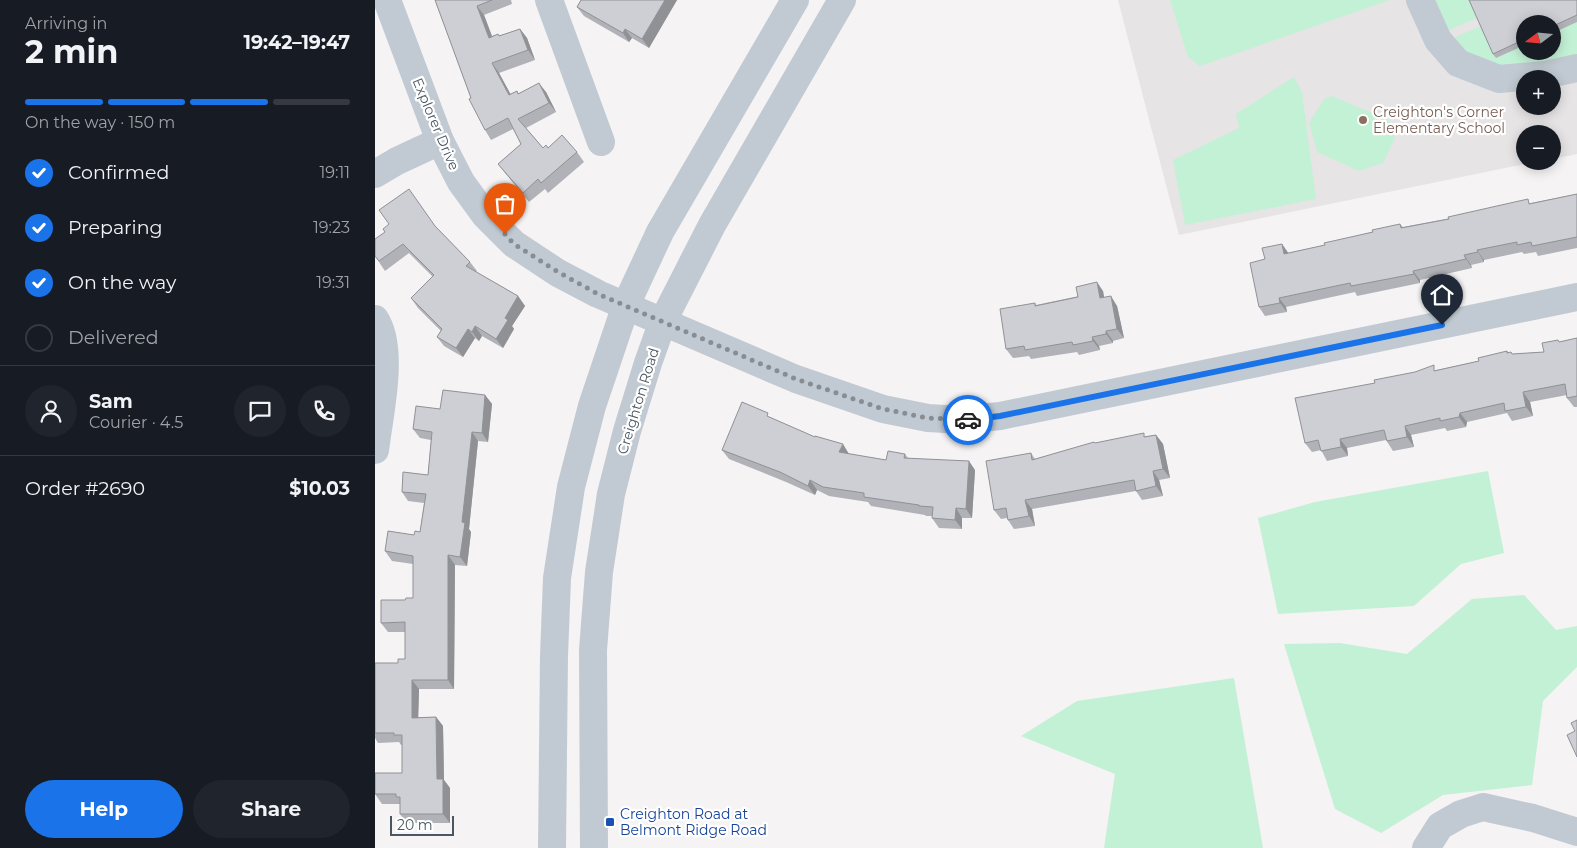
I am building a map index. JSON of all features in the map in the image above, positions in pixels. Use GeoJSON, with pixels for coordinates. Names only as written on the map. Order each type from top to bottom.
{"type":"FeatureCollection","features":[{"type":"Feature","properties":{"kind":"street","name":"Explorer Drive"},"geometry":{"type":"LineString","coordinates":[[387,0],[440,142],[461,182],[485,215],[514,244],[558,272],[598,294],[796,379],[883,409],[928,418],[962,420],[1000,416],[1577,298]]}},
{"type":"Feature","properties":{"kind":"street"},"geometry":{"type":"LineString","coordinates":[[552,848],[554,656],[557,578],[574,478],[592,406],[626,305],[660,232],[795,0]]}},
{"type":"Feature","properties":{"kind":"street","name":"Creighton Road"},"geometry":{"type":"LineString","coordinates":[[593,848],[593,650],[599,572],[611,494],[627,431],[663,321],[712,226],[842,0]]}},
{"type":"Feature","properties":{"kind":"street"},"geometry":{"type":"LineString","coordinates":[[1420,0],[1438,40],[1458,63],[1499,79],[1545,75],[1577,68]]}},
{"type":"Feature","properties":{"kind":"street"},"geometry":{"type":"LineString","coordinates":[[553,3],[601,142]]}},
{"type":"Feature","properties":{"kind":"street"},"geometry":{"type":"LineString","coordinates":[[375,174],[397,161],[440,142]]}},
{"type":"Feature","properties":{"kind":"street"},"geometry":{"type":"LineString","coordinates":[[375,319],[379,325],[385,352],[384,379],[375,450]]}},
{"type":"Feature","properties":{"kind":"street"},"geometry":{"type":"LineString","coordinates":[[1426,848],[1440,826],[1461,814],[1483,807],[1533,818],[1577,832]]}},
{"type":"Feature","properties":{"kind":"shaded area","name":"Creighton's Corner Elementary School"},"geometry":{"type":"Polygon","coordinates":[[[1118,0],[1577,0],[1577,154],[1561,157],[1561,125],[1516,125],[1516,166],[1179,235],[1118,0]]]}},
{"type":"Feature","properties":{"kind":"green space"},"geometry":{"type":"Polygon","coordinates":[[[1170,0],[1390,0],[1200,66],[1188,57],[1170,0]]]}},
{"type":"Feature","properties":{"kind":"green space"},"geometry":{"type":"Polygon","coordinates":[[[1431,0],[1469,0],[1477,18],[1445,32],[1431,0]]]}},
{"type":"Feature","properties":{"kind":"green space"},"geometry":{"type":"Polygon","coordinates":[[[1577,22],[1577,57],[1561,60],[1561,29],[1577,22]]]}},
{"type":"Feature","properties":{"kind":"green space"},"geometry":{"type":"Polygon","coordinates":[[[1481,26],[1496,58],[1516,49],[1516,60],[1560,60],[1502,70],[1471,58],[1451,39],[1481,26]]]}},
{"type":"Feature","properties":{"kind":"green space"},"geometry":{"type":"Polygon","coordinates":[[[1294,77],[1302,92],[1316,199],[1185,225],[1173,160],[1239,128],[1236,114],[1294,77]]]}},
{"type":"Feature","properties":{"kind":"green space"},"geometry":{"type":"Polygon","coordinates":[[[1332,96],[1389,120],[1395,138],[1383,163],[1359,171],[1317,152],[1309,123],[1324,99],[1332,96]]]}},
{"type":"Feature","properties":{"kind":"green space"},"geometry":{"type":"Polygon","coordinates":[[[1488,471],[1504,553],[1461,564],[1414,606],[1278,614],[1258,518],[1315,502],[1488,471]]]}},
{"type":"Feature","properties":{"kind":"green space"},"geometry":{"type":"Polygon","coordinates":[[[1524,595],[1556,630],[1577,626],[1577,667],[1543,701],[1532,785],[1443,795],[1381,833],[1335,809],[1284,644],[1340,643],[1407,654],[1472,599],[1524,595]]]}},
{"type":"Feature","properties":{"kind":"green space"},"geometry":{"type":"Polygon","coordinates":[[[1234,678],[1263,848],[1104,848],[1115,774],[1021,736],[1077,701],[1234,678]]]}},
{"type":"Feature","properties":{"kind":"building"},"geometry":{"type":"Polygon","coordinates":[[[435,0],[492,0],[477,6],[489,38],[520,29],[528,50],[492,63],[509,95],[517,91],[518,94],[539,83],[549,103],[518,119],[543,148],[546,145],[548,148],[562,135],[577,152],[541,183],[538,179],[523,193],[498,164],[521,144],[508,118],[485,130],[469,99],[471,98],[435,0]]]}},
{"type":"Feature","properties":{"kind":"building"},"geometry":{"type":"Polygon","coordinates":[[[581,0],[665,0],[642,39],[625,29],[623,33],[577,7],[581,0]]]}},
{"type":"Feature","properties":{"kind":"building"},"geometry":{"type":"Polygon","coordinates":[[[1469,0],[1577,0],[1577,15],[1561,22],[1561,15],[1516,15],[1516,43],[1493,54],[1469,0]]]}},
{"type":"Feature","properties":{"kind":"building"},"geometry":{"type":"Polygon","coordinates":[[[409,189],[435,226],[470,262],[466,266],[518,296],[505,318],[508,320],[496,339],[475,326],[472,332],[468,329],[456,348],[437,337],[442,329],[411,298],[434,275],[403,244],[379,261],[375,256],[375,239],[385,232],[383,229],[389,224],[379,210],[409,189]]]}},
{"type":"Feature","properties":{"kind":"building"},"geometry":{"type":"Polygon","coordinates":[[[1577,194],[1577,237],[1532,246],[1531,242],[1517,245],[1517,242],[1477,250],[1478,252],[1464,255],[1466,259],[1413,271],[1414,274],[1351,286],[1350,283],[1279,298],[1280,303],[1259,307],[1250,263],[1265,259],[1262,248],[1282,244],[1284,254],[1325,245],[1324,243],[1400,224],[1401,228],[1449,219],[1448,217],[1528,199],[1529,204],[1577,194]]]}},
{"type":"Feature","properties":{"kind":"building"},"geometry":{"type":"Polygon","coordinates":[[[1097,282],[1100,298],[1111,296],[1117,329],[1092,337],[1093,341],[1073,345],[1072,342],[1025,350],[1024,346],[1006,349],[1000,309],[1035,303],[1035,306],[1078,297],[1076,287],[1097,282]]]}},
{"type":"Feature","properties":{"kind":"building"},"geometry":{"type":"Polygon","coordinates":[[[1577,338],[1577,396],[1567,398],[1565,384],[1523,392],[1526,407],[1505,411],[1504,403],[1460,413],[1459,417],[1440,421],[1440,418],[1405,426],[1407,437],[1387,441],[1384,430],[1340,439],[1341,447],[1321,451],[1318,440],[1305,443],[1295,398],[1375,383],[1374,380],[1415,372],[1434,365],[1434,371],[1479,361],[1478,358],[1507,351],[1507,353],[1511,352],[1512,354],[1544,352],[1542,343],[1577,338]]]}},
{"type":"Feature","properties":{"kind":"building"},"geometry":{"type":"Polygon","coordinates":[[[443,390],[485,395],[482,433],[472,432],[462,522],[465,523],[460,557],[448,555],[448,680],[412,680],[412,718],[436,717],[437,779],[443,779],[443,814],[400,814],[400,797],[396,797],[396,794],[375,794],[375,773],[402,773],[402,735],[375,733],[375,663],[398,663],[398,659],[405,659],[405,622],[381,623],[381,600],[413,598],[413,556],[385,551],[388,531],[414,535],[415,531],[420,532],[426,494],[402,492],[403,472],[428,475],[432,432],[413,429],[416,406],[440,409],[443,390]]]}},
{"type":"Feature","properties":{"kind":"building"},"geometry":{"type":"Polygon","coordinates":[[[742,402],[768,413],[767,416],[815,437],[843,444],[839,452],[886,460],[888,451],[905,454],[904,458],[969,461],[966,509],[956,508],[955,520],[932,518],[933,507],[864,497],[864,493],[823,487],[810,480],[808,486],[780,472],[722,450],[742,402]]]}},
{"type":"Feature","properties":{"kind":"building"},"geometry":{"type":"Polygon","coordinates":[[[1144,433],[1144,437],[1156,435],[1163,469],[1153,471],[1156,486],[1136,491],[1134,480],[1025,500],[1029,516],[1008,520],[1006,508],[994,510],[986,461],[1031,453],[1032,460],[1094,442],[1144,433]]]}},
{"type":"Feature","properties":{"kind":"building"},"geometry":{"type":"Polygon","coordinates":[[[1577,720],[1577,757],[1567,735],[1575,731],[1571,723],[1577,720]]]}},
{"type":"Feature","properties":{"kind":"way so far"},"geometry":{"type":"LineString","coordinates":[[505,234],[514,244],[558,272],[598,294],[796,379],[883,409],[928,418],[968,420]]}},
{"type":"Feature","properties":{"kind":"place","name":"Creighton's Corner Elementary School"},"geometry":{"type":"Point","coordinates":[1363,120]}},
{"type":"Feature","properties":{"kind":"place","name":"Creighton Road at Belmont Ridge Road"},"geometry":{"type":"Point","coordinates":[610,822]}},
{"type":"Feature","properties":{"kind":"route"},"geometry":{"type":"LineString","coordinates":[[968,420],[1000,416],[1442,325]]}}]}
